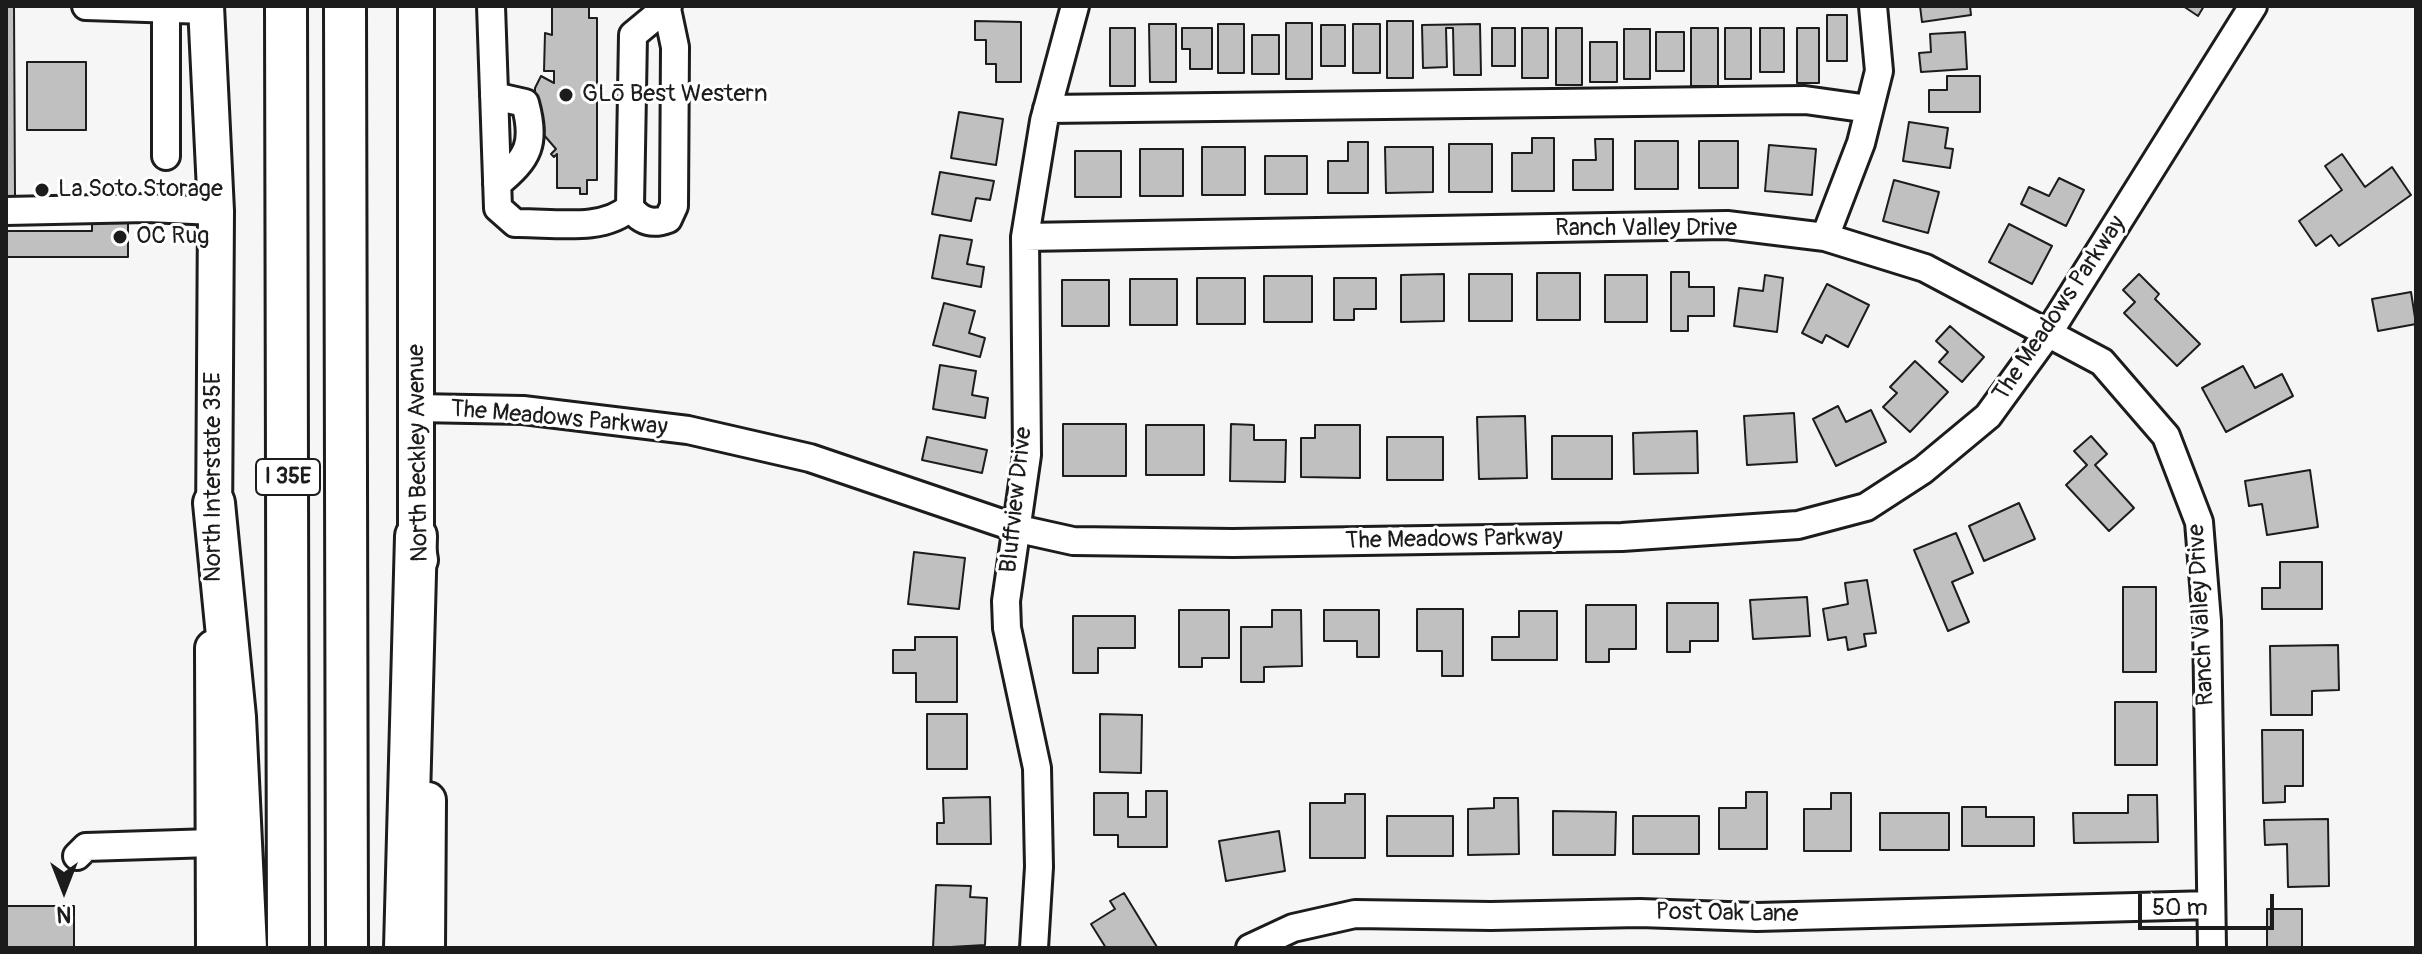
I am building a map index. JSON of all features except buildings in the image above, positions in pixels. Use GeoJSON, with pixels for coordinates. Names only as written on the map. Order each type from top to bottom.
{"type":"FeatureCollection","features":[{"type":"Feature","properties":{"kind":"highway","name":"I 35E"},"geometry":{"type":"LineString","coordinates":[[286,6],[288,948]]}},
{"type":"Feature","properties":{"kind":"highway","name":"I 35E"},"geometry":{"type":"LineString","coordinates":[[345,6],[347,948]]}},
{"type":"Feature","properties":{"kind":"highway"},"geometry":{"type":"LineString","coordinates":[[214,503],[235,717],[246,948]]}},
{"type":"Feature","properties":{"kind":"highway"},"geometry":{"type":"LineString","coordinates":[[405,948],[416,536]]}},
{"type":"Feature","properties":{"kind":"main road","name":"North Beckley Avenue"},"geometry":{"type":"LineString","coordinates":[[416,6],[416,536],[428,623],[427,948]]}},
{"type":"Feature","properties":{"kind":"main road","name":"North Interstate 35E"},"geometry":{"type":"LineString","coordinates":[[206,8],[216,211],[214,948]]}},
{"type":"Feature","properties":{"kind":"street"},"geometry":{"type":"LineString","coordinates":[[86,6],[206,8]]}},
{"type":"Feature","properties":{"kind":"street"},"geometry":{"type":"LineString","coordinates":[[491,6],[498,208],[515,223],[603,222],[619,218],[630,207]]}},
{"type":"Feature","properties":{"kind":"street","name":"Bluffview Drive"},"geometry":{"type":"LineString","coordinates":[[1034,948],[1039,867],[1037,768],[1006,615],[1007,587],[1019,529],[1027,455],[1025,237],[1047,109],[1075,6]]}},
{"type":"Feature","properties":{"kind":"street"},"geometry":{"type":"LineString","coordinates":[[1825,237],[1861,143],[1879,71],[1873,6]]}},
{"type":"Feature","properties":{"kind":"street","name":"The Meadows Parkway"},"geometry":{"type":"LineString","coordinates":[[416,408],[523,410],[688,430],[810,458],[1019,529],[1073,541],[1233,543],[1622,537],[1798,525],[1866,507],[1923,470],[1988,416],[2049,332],[2253,6]]}},
{"type":"Feature","properties":{"kind":"street"},"geometry":{"type":"LineString","coordinates":[[668,8],[675,47],[674,206],[668,219],[658,223],[637,217],[630,207],[633,35],[668,8]]}},
{"type":"Feature","properties":{"kind":"street"},"geometry":{"type":"LineString","coordinates":[[166,9],[166,156]]}},
{"type":"Feature","properties":{"kind":"street"},"geometry":{"type":"LineString","coordinates":[[494,96],[525,103],[531,124],[527,155],[497,184]]}},
{"type":"Feature","properties":{"kind":"street"},"geometry":{"type":"LineString","coordinates":[[1047,109],[1805,100],[1869,109]]}},
{"type":"Feature","properties":{"kind":"street"},"geometry":{"type":"LineString","coordinates":[[6,211],[147,208],[216,211]]}},
{"type":"Feature","properties":{"kind":"street","name":"Ranch Valley Drive"},"geometry":{"type":"LineString","coordinates":[[1025,237],[1727,225],[1825,237],[1925,268],[2102,362],[2166,436],[2199,522],[2207,621],[2212,948]]}},
{"type":"Feature","properties":{"kind":"street"},"geometry":{"type":"LineString","coordinates":[[77,856],[86,847],[212,843]]}},
{"type":"Feature","properties":{"kind":"street","name":"Post Oak Lane"},"geometry":{"type":"LineString","coordinates":[[1250,948],[1293,928],[1355,914],[1491,916],[1640,913],[1757,917],[2211,905]]}},
{"type":"Feature","properties":{"kind":"place","name":"GLō Best Western"},"geometry":{"type":"Point","coordinates":[566,95]}},
{"type":"Feature","properties":{"kind":"place","name":"La Soto Storage"},"geometry":{"type":"Point","coordinates":[42,190]}},
{"type":"Feature","properties":{"kind":"place","name":"OC Rug"},"geometry":{"type":"Point","coordinates":[120,237]}}]}
